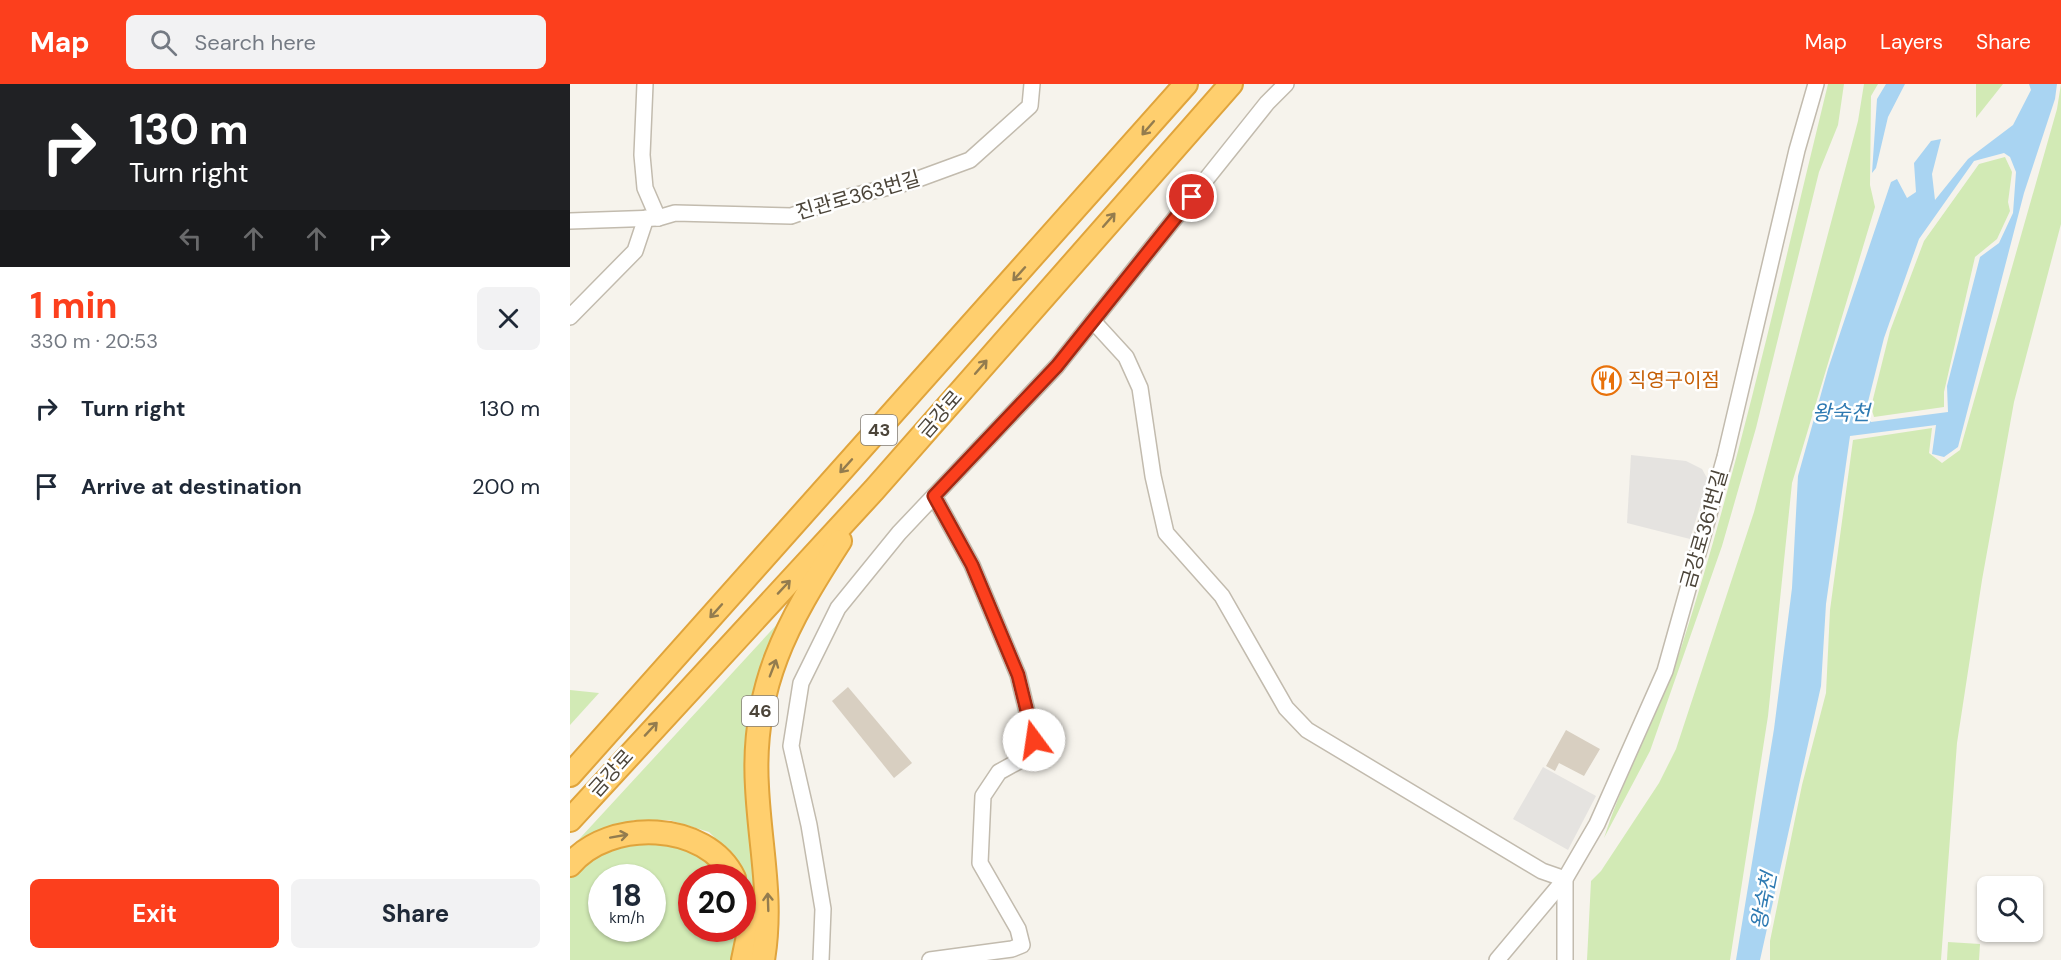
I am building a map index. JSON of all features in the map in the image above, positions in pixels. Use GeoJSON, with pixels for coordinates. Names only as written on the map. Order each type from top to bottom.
{"type":"FeatureCollection","features":[{"type":"Feature","properties":{"kind":"highway","name":"금강로"},"geometry":{"type":"LineString","coordinates":[[570,775],[1186,84]]}},
{"type":"Feature","properties":{"kind":"highway","name":"금강로"},"geometry":{"type":"LineString","coordinates":[[570,820],[874,490],[1231,84]]}},
{"type":"Feature","properties":{"kind":"highway","name":"46"},"geometry":{"type":"LineString","coordinates":[[763,960],[768,925],[756,785],[757,722],[767,683],[788,629],[814,583],[874,490]]}},
{"type":"Feature","properties":{"kind":"highway"},"geometry":{"type":"LineString","coordinates":[[570,864],[579,854],[613,835],[660,832],[708,846],[728,864]]}},
{"type":"Feature","properties":{"kind":"highway"},"geometry":{"type":"LineString","coordinates":[[742,960],[746,942]]}},
{"type":"Feature","properties":{"kind":"street"},"geometry":{"type":"LineString","coordinates":[[570,317],[635,251],[652,218],[645,188],[642,155],[645,84]]}},
{"type":"Feature","properties":{"kind":"street","name":"진관로363번길"},"geometry":{"type":"LineString","coordinates":[[570,221],[652,218],[675,213],[791,216],[836,200],[910,182],[970,160],[1030,105],[1032,84]]}},
{"type":"Feature","properties":{"kind":"street"},"geometry":{"type":"LineString","coordinates":[[821,960],[823,909],[809,825],[791,746],[801,683],[838,608],[899,533],[1057,366],[1268,103],[1286,84]]}},
{"type":"Feature","properties":{"kind":"street","name":"금강로361번길"},"geometry":{"type":"LineString","coordinates":[[1497,960],[1565,879],[1597,824],[1665,671],[1725,457],[1797,150],[1816,84]]}},
{"type":"Feature","properties":{"kind":"street"},"geometry":{"type":"LineString","coordinates":[[1093,321],[1126,357],[1140,388],[1153,476],[1166,533],[1222,596],[1286,708],[1307,730],[1346,755],[1542,871],[1565,879],[1565,960]]}},
{"type":"Feature","properties":{"kind":"street"},"geometry":{"type":"LineString","coordinates":[[932,960],[1012,949],[1022,945],[1018,929],[980,862],[982,796],[999,772],[1028,756],[1034,740],[1018,675],[972,565],[934,496]]}},
{"type":"Feature","properties":{"kind":"green space"},"geometry":{"type":"Polygon","coordinates":[[[1828,84],[1844,84],[1838,125],[1819,172],[1756,428],[1722,546],[1650,751],[1604,838],[1612,813],[1673,670],[1703,576],[1760,366],[1828,84]]]}},
{"type":"Feature","properties":{"kind":"green space"},"geometry":{"type":"Polygon","coordinates":[[[1864,84],[1878,84],[1871,96],[1870,185],[1875,207],[1792,483],[1768,716],[1730,960],[1587,960],[1591,881],[1601,871],[1659,783],[1676,749],[1754,512],[1858,121],[1864,84]]]}},
{"type":"Feature","properties":{"kind":"green space"},"geometry":{"type":"Polygon","coordinates":[[[1976,84],[2003,84],[1976,118],[1976,84]]]}},
{"type":"Feature","properties":{"kind":"green space"},"geometry":{"type":"Polygon","coordinates":[[[2061,84],[2061,224],[2014,402],[1982,580],[1957,743],[1941,960],[1770,960],[1770,941],[1802,785],[1826,693],[1830,610],[1853,440],[1932,428],[1929,453],[1942,463],[1960,450],[2057,109],[2061,84]]]}},
{"type":"Feature","properties":{"kind":"green space"},"geometry":{"type":"Polygon","coordinates":[[[2005,157],[2012,172],[2008,202],[2010,211],[1997,239],[1975,257],[1944,392],[1944,407],[1874,417],[1871,407],[1890,331],[1924,241],[1979,164],[2005,157]]]}},
{"type":"Feature","properties":{"kind":"green space"},"geometry":{"type":"Polygon","coordinates":[[[781,620],[762,674],[755,864],[737,864],[732,855],[709,832],[669,820],[634,820],[570,849],[781,620]]]}},
{"type":"Feature","properties":{"kind":"green space"},"geometry":{"type":"Polygon","coordinates":[[[570,690],[599,693],[570,725],[570,690]]]}},
{"type":"Feature","properties":{"kind":"green space"},"geometry":{"type":"Polygon","coordinates":[[[637,836],[692,843],[714,864],[678,864],[678,942],[738,942],[732,960],[570,960],[570,872],[591,852],[637,836]]]}},
{"type":"Feature","properties":{"kind":"green space"},"geometry":{"type":"Polygon","coordinates":[[[1948,942],[1980,944],[1979,960],[1947,960],[1948,942]]]}},
{"type":"Feature","properties":{"kind":"shaded area"},"geometry":{"type":"Polygon","coordinates":[[[1631,455],[1686,461],[1702,469],[1708,480],[1690,539],[1627,523],[1631,455]]]}},
{"type":"Feature","properties":{"kind":"shaded area"},"geometry":{"type":"Polygon","coordinates":[[[1543,767],[1596,796],[1568,850],[1513,819],[1543,767]]]}},
{"type":"Feature","properties":{"kind":"water"},"geometry":{"type":"Polygon","coordinates":[[[1886,84],[1905,84],[1888,117],[1876,168],[1872,173],[1877,99],[1886,84]]]}},
{"type":"Feature","properties":{"kind":"water","name":"왕숙천"},"geometry":{"type":"Polygon","coordinates":[[[2029,84],[2057,84],[2055,99],[2024,193],[1958,447],[1944,457],[1932,454],[1936,425],[1850,436],[1826,604],[1821,686],[1760,960],[1736,960],[1774,729],[1792,588],[1798,476],[1828,369],[1891,182],[1897,179],[1907,198],[1916,192],[1914,163],[1931,141],[1941,139],[1932,174],[1935,200],[1968,159],[2013,125],[2031,90],[2029,84]],[[2004,153],[1974,161],[1919,239],[1884,338],[1865,414],[1871,422],[1948,412],[1947,386],[1980,257],[1999,243],[2013,213],[2016,172],[2010,157],[2004,153]]]}},
{"type":"Feature","properties":{"kind":"building"},"geometry":{"type":"Polygon","coordinates":[[[848,687],[912,763],[894,778],[832,701],[848,687]]]}},
{"type":"Feature","properties":{"kind":"building"},"geometry":{"type":"Polygon","coordinates":[[[1566,730],[1600,749],[1584,776],[1559,763],[1555,771],[1546,766],[1566,730]]]}},
{"type":"Feature","properties":{"kind":"place","name":"직영구이점"},"geometry":{"type":"Point","coordinates":[1607,380]}},
{"type":"Feature","properties":{"kind":"route"},"geometry":{"type":"LineString","coordinates":[[1034,740],[1018,675],[972,565],[934,496],[1057,366],[1192,197]]}}]}
